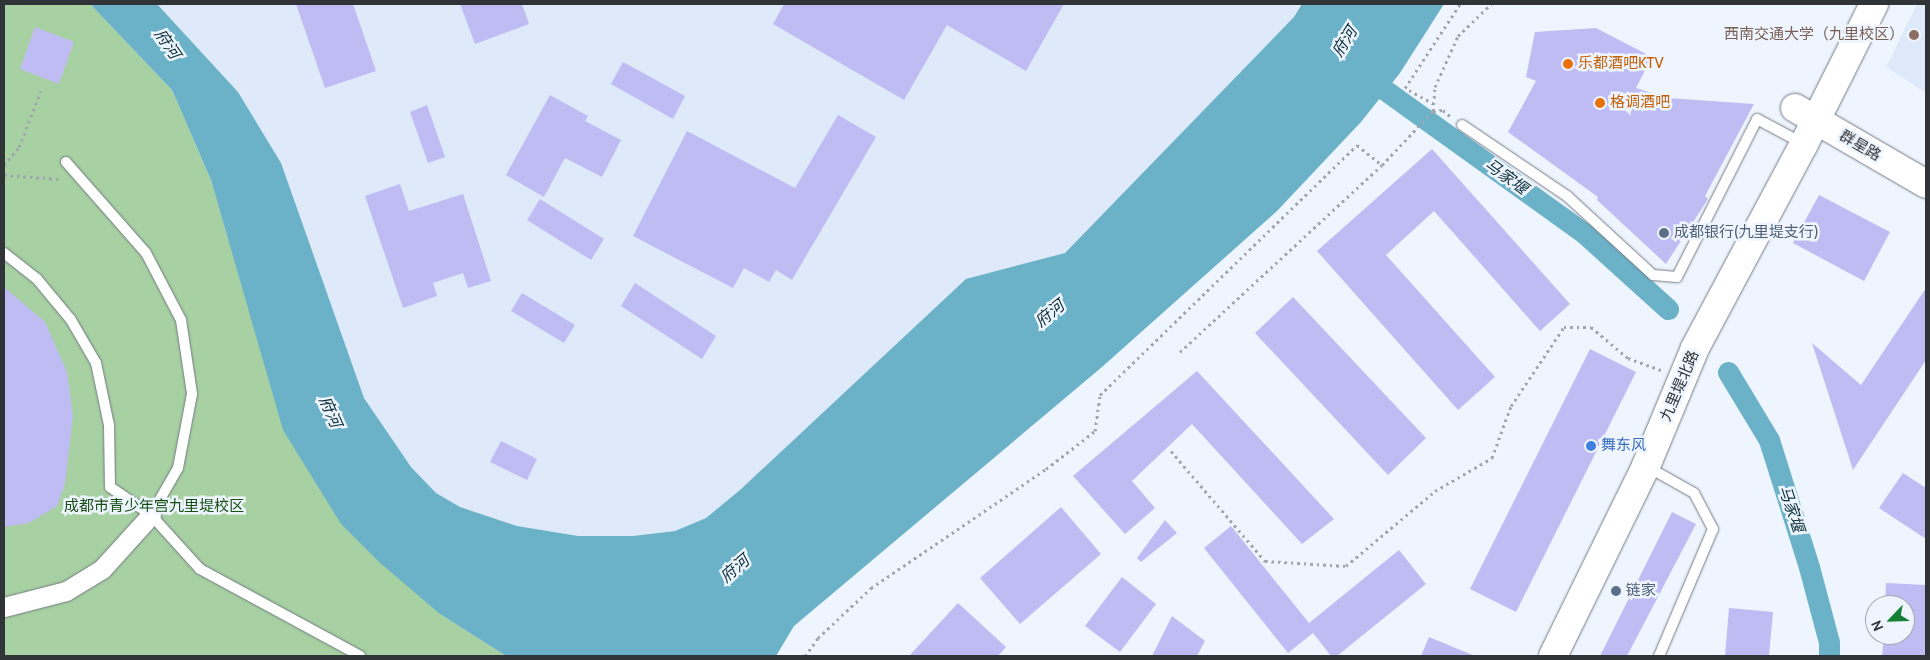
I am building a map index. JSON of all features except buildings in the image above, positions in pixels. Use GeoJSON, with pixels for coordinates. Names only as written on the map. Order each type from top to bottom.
{"type":"FeatureCollection","features":[{"type":"Feature","properties":{"kind":"street","name":"九里堤北路"},"geometry":{"type":"LineString","coordinates":[[1553,656],[1646,466],[1683,377],[1710,319],[1804,144],[1805,114],[1874,4]]}},
{"type":"Feature","properties":{"kind":"street","name":"群星路"},"geometry":{"type":"LineString","coordinates":[[1805,114],[1926,184]]}},
{"type":"Feature","properties":{"kind":"street"},"geometry":{"type":"LineString","coordinates":[[4,607],[66,591],[102,569],[151,515]]}},
{"type":"Feature","properties":{"kind":"lane"},"geometry":{"type":"LineString","coordinates":[[1462,125],[1567,196],[1653,275],[1677,277],[1756,119],[1804,144]]}},
{"type":"Feature","properties":{"kind":"lane"},"geometry":{"type":"LineString","coordinates":[[66,162],[146,253],[181,320],[192,394],[178,468],[151,515]]}},
{"type":"Feature","properties":{"kind":"lane"},"geometry":{"type":"LineString","coordinates":[[4,253],[43,286],[71,320],[96,363],[109,425],[110,487],[151,515],[200,569],[360,656]]}},
{"type":"Feature","properties":{"kind":"lane"},"geometry":{"type":"LineString","coordinates":[[1646,466],[1694,493],[1713,528],[1659,656]]}},
{"type":"Feature","properties":{"kind":"path"},"geometry":{"type":"LineString","coordinates":[[1434,104],[1405,88],[1460,4]]}},
{"type":"Feature","properties":{"kind":"path"},"geometry":{"type":"LineString","coordinates":[[1180,352],[1382,165],[1433,111],[1435,87],[1458,36],[1491,4]]}},
{"type":"Feature","properties":{"kind":"path"},"geometry":{"type":"LineString","coordinates":[[4,165],[19,147],[41,91]]}},
{"type":"Feature","properties":{"kind":"path"},"geometry":{"type":"LineString","coordinates":[[805,656],[824,632],[871,588],[1046,469],[1095,431],[1100,395],[1357,145],[1382,165]]}},
{"type":"Feature","properties":{"kind":"path"},"geometry":{"type":"LineString","coordinates":[[4,174],[52,177]]}},
{"type":"Feature","properties":{"kind":"path"},"geometry":{"type":"LineString","coordinates":[[1171,451],[1264,561],[1346,566],[1435,491],[1492,458],[1511,406],[1564,327],[1591,327],[1628,358],[1683,377]]}},
{"type":"Feature","properties":{"kind":"shaded area"},"geometry":{"type":"Polygon","coordinates":[[[157,4],[1302,4],[1295,17],[1065,253],[966,280],[740,490],[706,518],[675,531],[633,536],[578,536],[517,526],[460,507],[436,493],[411,467],[364,398],[326,291],[238,92],[157,4]]]}},
{"type":"Feature","properties":{"kind":"shaded area","name":"西南交通大学（九里校区）"},"geometry":{"type":"Polygon","coordinates":[[[1917,4],[1926,4],[1926,93],[1886,67],[1917,4]]]}},
{"type":"Feature","properties":{"kind":"green space","name":"成都市青少年宫九里堤校区"},"geometry":{"type":"Polygon","coordinates":[[[4,4],[90,4],[172,90],[211,180],[248,307],[440,614],[506,656],[4,656],[4,4]]]}},
{"type":"Feature","properties":{"kind":"water","name":"府河"},"geometry":{"type":"Polygon","coordinates":[[[90,4],[157,4],[238,92],[281,163],[364,398],[411,467],[436,493],[460,507],[517,526],[578,536],[633,536],[675,531],[706,518],[740,490],[966,279],[1065,253],[1294,17],[1302,4],[1444,4],[1400,73],[1361,122],[1277,211],[1102,367],[794,626],[776,656],[506,656],[440,614],[379,562],[341,524],[283,430],[211,180],[172,90],[90,4]]]}},
{"type":"Feature","properties":{"kind":"waterway","name":"马家堰"},"geometry":{"type":"LineString","coordinates":[[1364,75],[1585,234],[1668,309]]}},
{"type":"Feature","properties":{"kind":"waterway","name":"马家堰"},"geometry":{"type":"LineString","coordinates":[[1728,372],[1769,440],[1809,567],[1829,642],[1829,656]]}},
{"type":"Feature","properties":{"kind":"place","name":"西南交通大学（九里校区）"},"geometry":{"type":"Point","coordinates":[1914,35]}},
{"type":"Feature","properties":{"kind":"place","name":"乐都酒吧KTV"},"geometry":{"type":"Point","coordinates":[1568,64]}},
{"type":"Feature","properties":{"kind":"place","name":"格调酒吧"},"geometry":{"type":"Point","coordinates":[1600,103]}},
{"type":"Feature","properties":{"kind":"place","name":"成都银行(九里堤支行)"},"geometry":{"type":"Point","coordinates":[1664,233]}},
{"type":"Feature","properties":{"kind":"place","name":"舞东风"},"geometry":{"type":"Point","coordinates":[1591,446]}},
{"type":"Feature","properties":{"kind":"place","name":"链家"},"geometry":{"type":"Point","coordinates":[1616,591]}}]}
